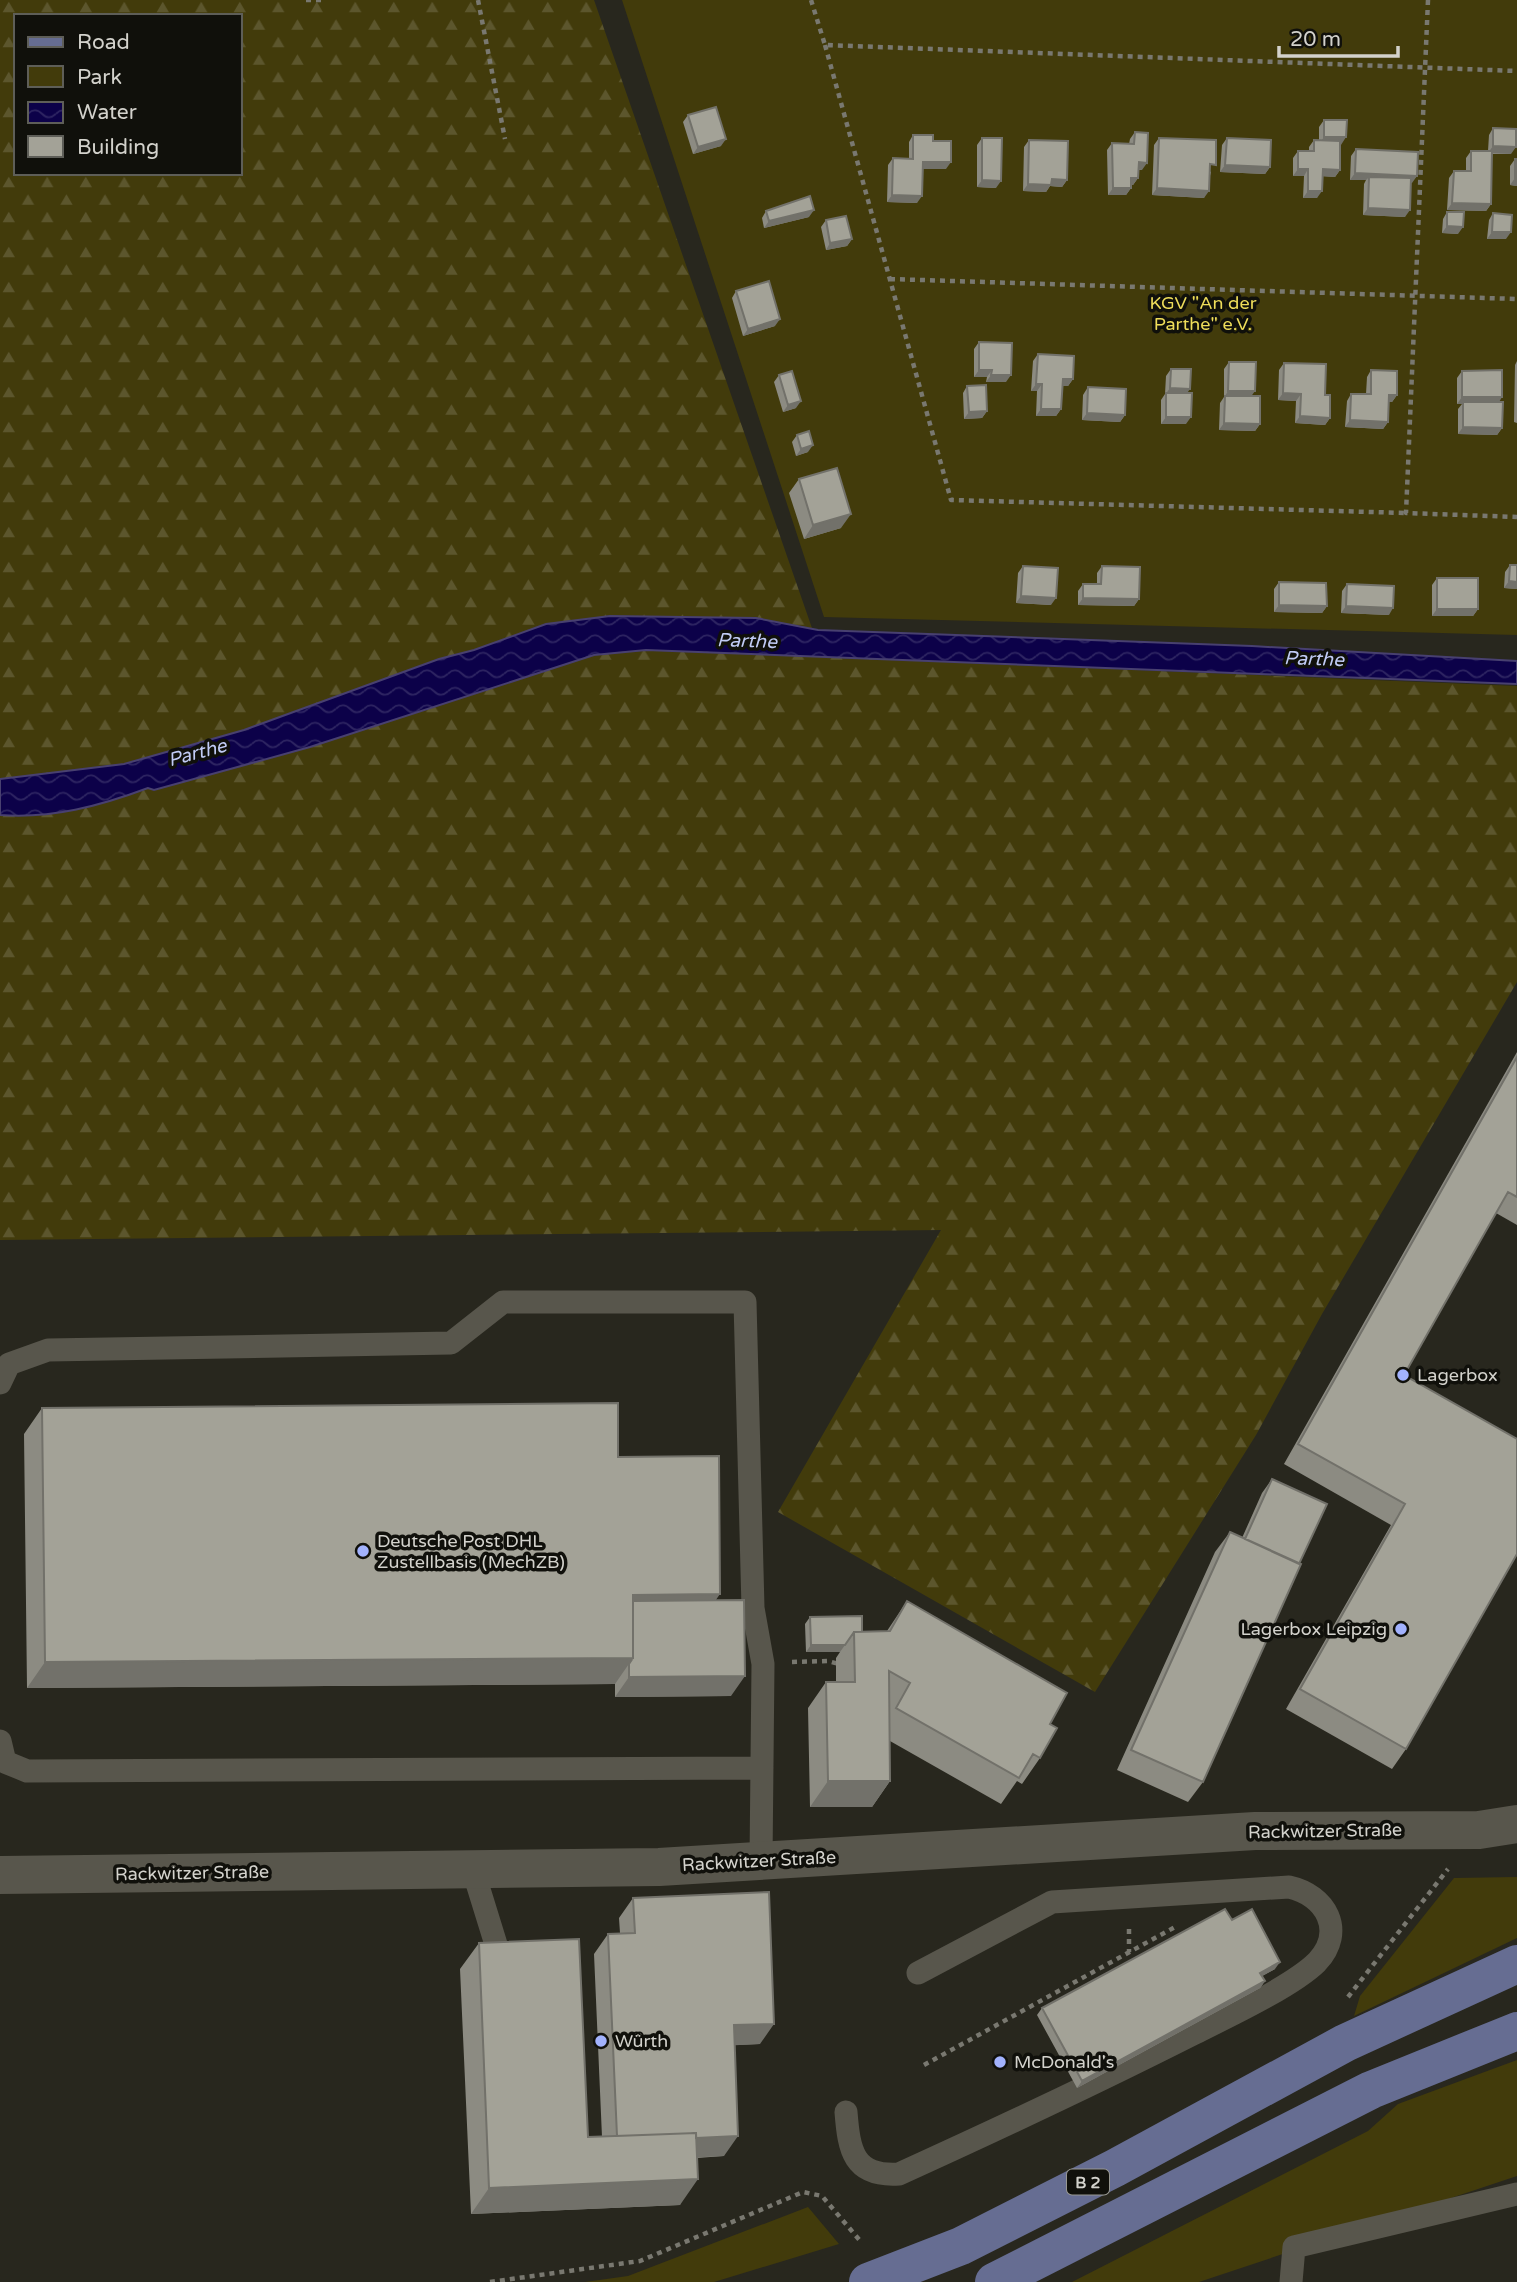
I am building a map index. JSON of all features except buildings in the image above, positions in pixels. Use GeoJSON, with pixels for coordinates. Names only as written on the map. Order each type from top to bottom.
{"type":"FeatureCollection","features":[{"type":"Feature","properties":{"kind":"main road","name":"B 2"},"geometry":{"type":"LineString","coordinates":[[879,2278],[961,2246],[1115,2168],[1345,2043],[1517,1964]]}},
{"type":"Feature","properties":{"kind":"main road"},"geometry":{"type":"LineString","coordinates":[[994,2282],[1371,2090],[1517,2031]]}},
{"type":"Feature","properties":{"kind":"street","name":"Rackwitzer Straße"},"geometry":{"type":"LineString","coordinates":[[0,1875],[659,1867],[1255,1831],[1479,1830],[1517,1824]]}},
{"type":"Feature","properties":{"kind":"lane"},"geometry":{"type":"LineString","coordinates":[[0,1383],[9,1364],[48,1350],[451,1343],[503,1302],[745,1301],[753,1608],[763,1664],[761,1861]]}},
{"type":"Feature","properties":{"kind":"lane"},"geometry":{"type":"LineString","coordinates":[[0,1741],[5,1762],[27,1772],[762,1768]]}},
{"type":"Feature","properties":{"kind":"lane"},"geometry":{"type":"LineString","coordinates":[[472,1870],[503,1967]]}},
{"type":"Feature","properties":{"kind":"lane"},"geometry":{"type":"LineString","coordinates":[[846,2112],[849,2145],[861,2164],[884,2175],[900,2174],[1045,2109],[1233,2014],[1317,1961],[1326,1949],[1330,1934],[1329,1919],[1315,1896],[1289,1887],[1052,1902],[918,1973]]}},
{"type":"Feature","properties":{"kind":"lane"},"geometry":{"type":"LineString","coordinates":[[1291,2282],[1294,2247],[1517,2194]]}},
{"type":"Feature","properties":{"kind":"path"},"geometry":{"type":"LineString","coordinates":[[306,0],[323,0]]}},
{"type":"Feature","properties":{"kind":"path"},"geometry":{"type":"LineString","coordinates":[[478,0],[505,139]]}},
{"type":"Feature","properties":{"kind":"path"},"geometry":{"type":"LineString","coordinates":[[811,0],[951,500],[1517,517]]}},
{"type":"Feature","properties":{"kind":"path"},"geometry":{"type":"LineString","coordinates":[[1406,513],[1428,0]]}},
{"type":"Feature","properties":{"kind":"path"},"geometry":{"type":"LineString","coordinates":[[825,46],[1517,71]]}},
{"type":"Feature","properties":{"kind":"path"},"geometry":{"type":"LineString","coordinates":[[890,279],[1517,299]]}},
{"type":"Feature","properties":{"kind":"path"},"geometry":{"type":"LineString","coordinates":[[1344,2001],[1441,1878]]}},
{"type":"Feature","properties":{"kind":"path"},"geometry":{"type":"LineString","coordinates":[[924,2065],[1183,1923]]}},
{"type":"Feature","properties":{"kind":"path"},"geometry":{"type":"LineString","coordinates":[[490,2282],[640,2261],[803,2192],[822,2196],[879,2278]]}},
{"type":"Feature","properties":{"kind":"green space"},"geometry":{"type":"Polygon","coordinates":[[[0,0],[594,0],[822,657],[1517,686],[1517,982],[1322,1314],[1256,1435],[1095,1692],[778,1512],[941,1230],[0,1240],[0,0]]]}},
{"type":"Feature","properties":{"kind":"green space","name":"KGV \"An der Parthe\" e.V."},"geometry":{"type":"Polygon","coordinates":[[[622,0],[1517,0],[1517,635],[824,617],[622,0]]]}},
{"type":"Feature","properties":{"kind":"green space"},"geometry":{"type":"Polygon","coordinates":[[[1517,1877],[1517,1938],[1354,2016],[1360,1996],[1454,1878],[1517,1877]]]}},
{"type":"Feature","properties":{"kind":"green space"},"geometry":{"type":"Polygon","coordinates":[[[1517,2060],[1517,2176],[1199,2282],[1072,2282],[1368,2131],[1398,2104],[1517,2060]]]}},
{"type":"Feature","properties":{"kind":"green space"},"geometry":{"type":"Polygon","coordinates":[[[808,2207],[839,2244],[714,2282],[585,2282],[628,2276],[808,2207]]]}},
{"type":"Feature","properties":{"kind":"water","name":"Parthe"},"geometry":{"type":"Polygon","coordinates":[[[610,616],[756,618],[818,630],[1252,646],[1517,661],[1517,684],[646,650],[594,655],[310,747],[154,790],[148,788],[94,806],[38,815],[0,815],[0,779],[124,764],[244,730],[439,659],[474,650],[546,624],[610,616]]]}},
{"type":"Feature","properties":{"kind":"place","name":"Lagerbox"},"geometry":{"type":"Point","coordinates":[1403,1375]}},
{"type":"Feature","properties":{"kind":"place","name":"Deutsche Post DHL Zustellbasis (MechZB)"},"geometry":{"type":"Point","coordinates":[363,1551]}},
{"type":"Feature","properties":{"kind":"place","name":"Lagerbox Leipzig"},"geometry":{"type":"Point","coordinates":[1401,1629]}},
{"type":"Feature","properties":{"kind":"place","name":"Würth"},"geometry":{"type":"Point","coordinates":[601,2041]}},
{"type":"Feature","properties":{"kind":"place","name":"McDonald's"},"geometry":{"type":"Point","coordinates":[1000,2062]}}]}
